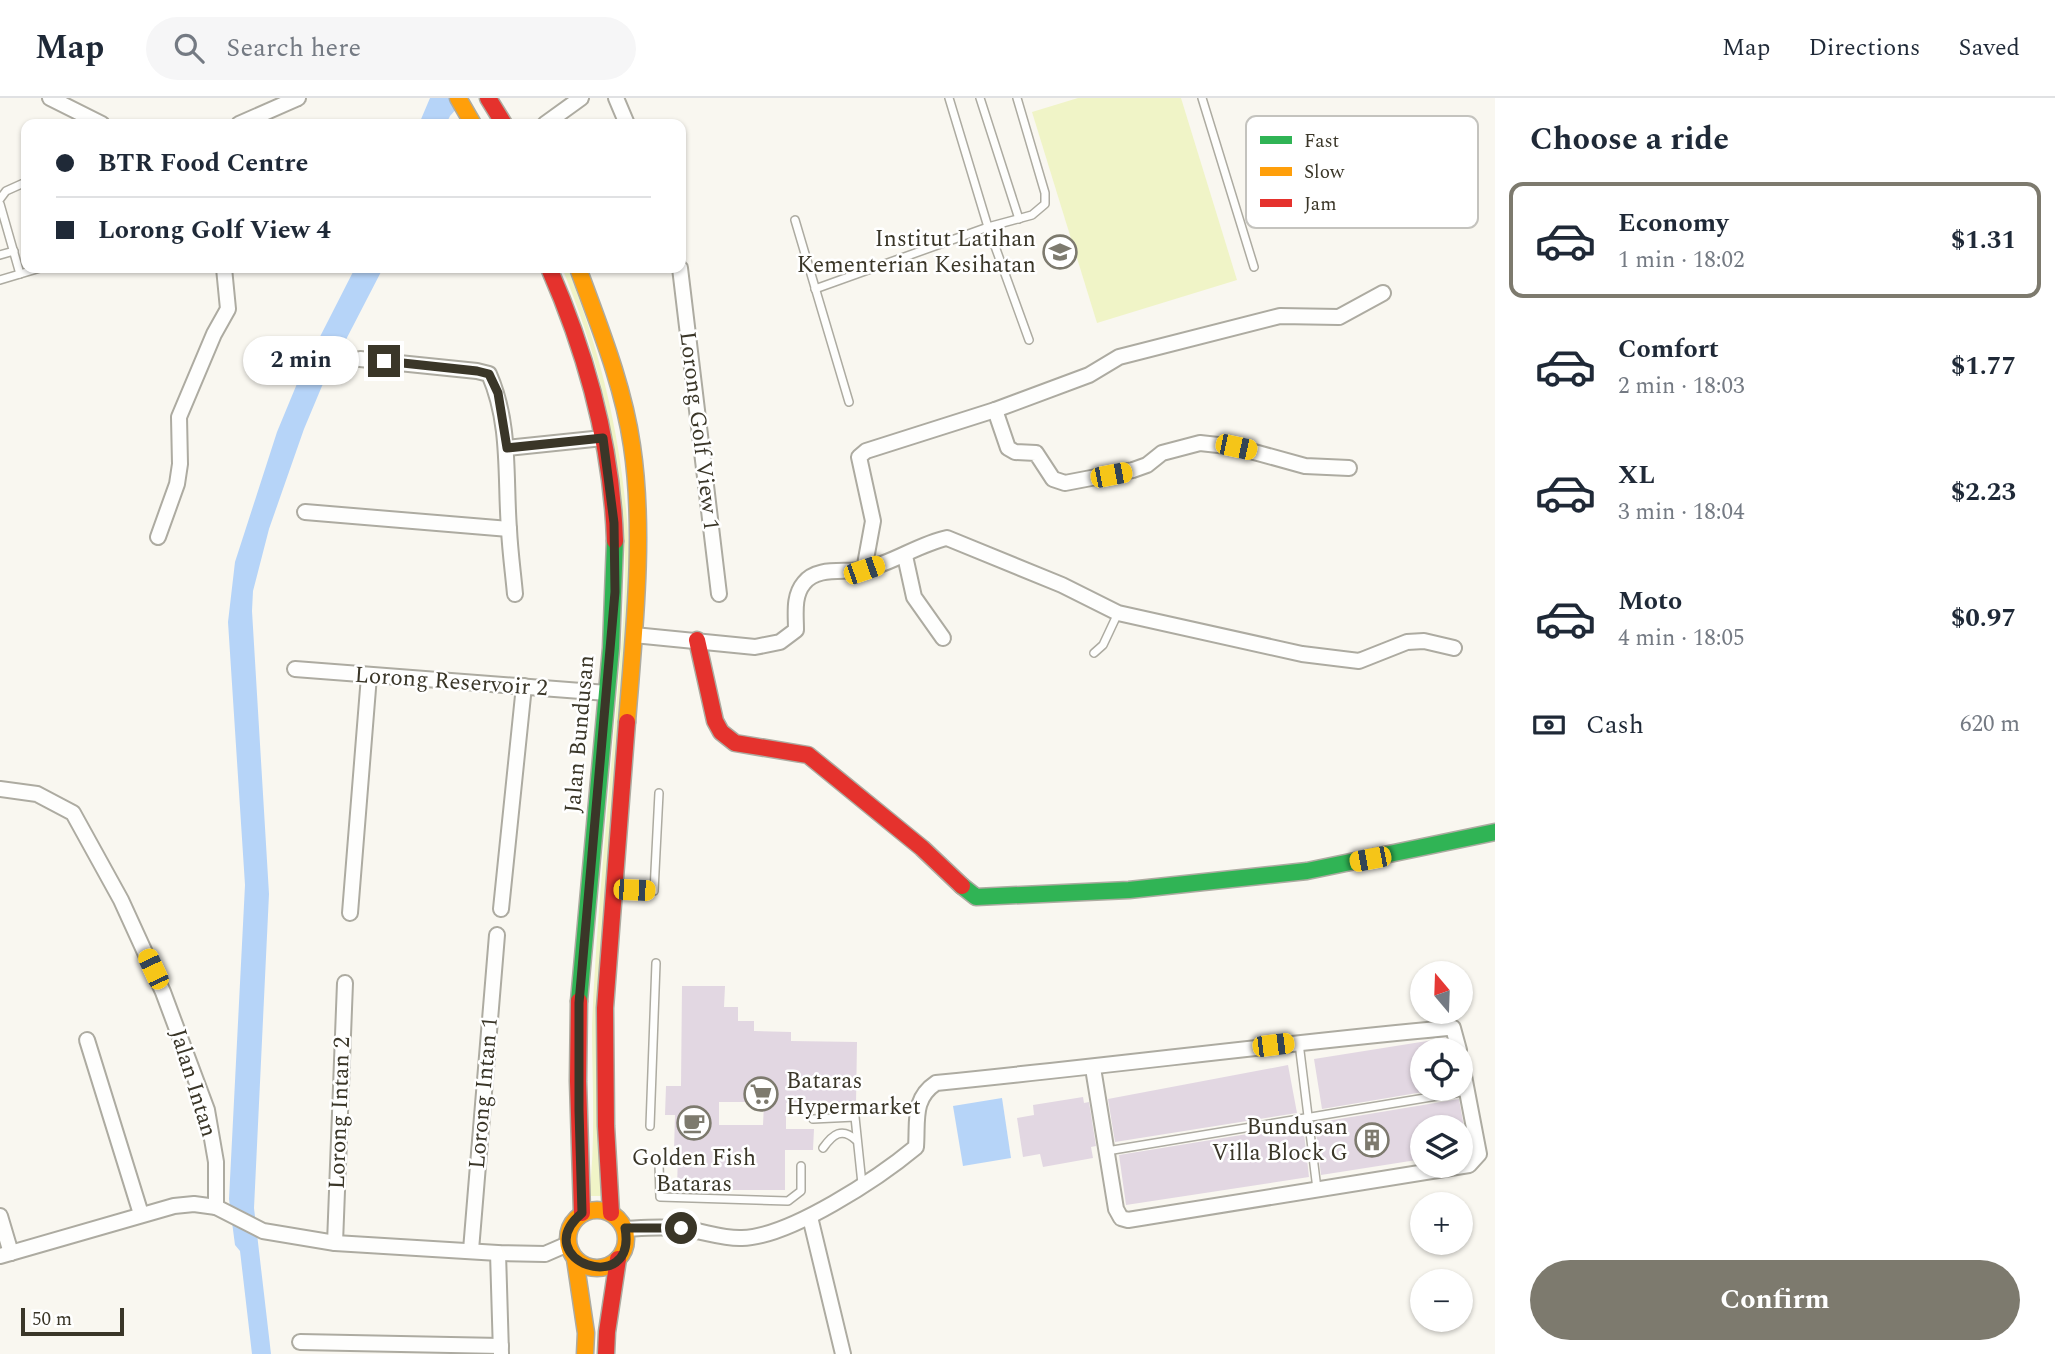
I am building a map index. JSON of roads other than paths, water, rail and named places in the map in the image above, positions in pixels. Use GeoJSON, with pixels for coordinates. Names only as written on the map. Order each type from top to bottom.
{"type":"FeatureCollection","features":[{"type":"Feature","properties":{"kind":"main road"},"geometry":{"type":"LineString","coordinates":[[458,98],[470,118]]}},
{"type":"Feature","properties":{"kind":"main road"},"geometry":{"type":"LineString","coordinates":[[488,98],[501,119]]}},
{"type":"Feature","properties":{"kind":"main road","name":"Jalan Bundusan"},"geometry":{"type":"LineString","coordinates":[[551,273],[572,318],[603,438],[614,537],[615,592],[579,1003],[582,1213]]}},
{"type":"Feature","properties":{"kind":"main road","name":"Jalan Bundusan"},"geometry":{"type":"LineString","coordinates":[[580,273],[616,372],[632,446],[636,523],[634,635],[605,1008],[606,1126],[611,1213]]}},
{"type":"Feature","properties":{"kind":"main road"},"geometry":{"type":"LineString","coordinates":[[697,640],[715,721],[721,732],[735,743],[808,755],[922,848],[954,880],[976,897],[1129,890],[1307,871],[1495,832]]}},
{"type":"Feature","properties":{"kind":"main road"},"geometry":{"type":"LineString","coordinates":[[585,1354],[586,1333],[575,1259],[568,1244],[570,1226],[582,1213],[591,1210],[611,1213],[625,1228],[626,1245],[618,1259],[606,1354]]}},
{"type":"Feature","properties":{"kind":"main road"},"geometry":{"type":"LineString","coordinates":[[575,1259],[583,1265],[601,1268],[618,1259]]}},
{"type":"Feature","properties":{"kind":"street"},"geometry":{"type":"LineString","coordinates":[[50,98],[92,119]]}},
{"type":"Feature","properties":{"kind":"street"},"geometry":{"type":"LineString","coordinates":[[250,119],[298,98]]}},
{"type":"Feature","properties":{"kind":"street"},"geometry":{"type":"LineString","coordinates":[[552,119],[581,98]]}},
{"type":"Feature","properties":{"kind":"street"},"geometry":{"type":"LineString","coordinates":[[616,98],[625,119]]}},
{"type":"Feature","properties":{"kind":"street"},"geometry":{"type":"LineString","coordinates":[[158,537],[177,484],[180,464],[179,417],[214,334],[228,309],[224,273]]}},
{"type":"Feature","properties":{"kind":"street","name":"Lorong Golf View 1"},"geometry":{"type":"LineString","coordinates":[[681,273],[719,594]]}},
{"type":"Feature","properties":{"kind":"street"},"geometry":{"type":"LineString","coordinates":[[864,570],[873,521],[859,457],[866,451],[883,443],[995,410],[1089,375],[1119,357],[1280,316],[1339,317],[1383,293]]}},
{"type":"Feature","properties":{"kind":"street"},"geometry":{"type":"LineString","coordinates":[[360,359],[489,374],[498,393],[507,448],[509,529],[515,594]]}},
{"type":"Feature","properties":{"kind":"street"},"geometry":{"type":"LineString","coordinates":[[995,410],[1008,448],[1015,452],[1036,453],[1053,479],[1065,483],[1133,471],[1147,465],[1162,453],[1200,443],[1246,450],[1305,466],[1349,468]]}},
{"type":"Feature","properties":{"kind":"street"},"geometry":{"type":"LineString","coordinates":[[507,448],[603,438]]}},
{"type":"Feature","properties":{"kind":"street"},"geometry":{"type":"LineString","coordinates":[[305,512],[509,529]]}},
{"type":"Feature","properties":{"kind":"street"},"geometry":{"type":"LineString","coordinates":[[634,635],[755,647],[780,642],[796,630],[797,595],[805,580],[821,572],[864,570],[905,556],[928,542],[947,538],[1062,585],[1118,613],[1302,654],[1359,661],[1407,642],[1424,641],[1454,648]]}},
{"type":"Feature","properties":{"kind":"street"},"geometry":{"type":"LineString","coordinates":[[905,556],[914,597],[943,638]]}},
{"type":"Feature","properties":{"kind":"street","name":"Lorong Reservoir 2"},"geometry":{"type":"LineString","coordinates":[[295,669],[607,693]]}},
{"type":"Feature","properties":{"kind":"street"},"geometry":{"type":"LineString","coordinates":[[350,912],[369,676]]}},
{"type":"Feature","properties":{"kind":"street"},"geometry":{"type":"LineString","coordinates":[[500,909],[524,686]]}},
{"type":"Feature","properties":{"kind":"street","name":"Jalan Intan"},"geometry":{"type":"LineString","coordinates":[[0,789],[37,794],[73,813],[121,901],[163,992],[206,1110],[222,1210]]}},
{"type":"Feature","properties":{"kind":"street","name":"Lorong Intan 1"},"geometry":{"type":"LineString","coordinates":[[471,1250],[497,935]]}},
{"type":"Feature","properties":{"kind":"street","name":"Lorong Intan 2"},"geometry":{"type":"LineString","coordinates":[[335,1242],[345,982]]}},
{"type":"Feature","properties":{"kind":"street"},"geometry":{"type":"LineString","coordinates":[[625,1228],[681,1228],[742,1238],[778,1231],[810,1217],[897,1163],[916,1147],[919,1101],[924,1091],[936,1083],[1093,1068],[1298,1042],[1453,1028],[1456,1038]]}},
{"type":"Feature","properties":{"kind":"street"},"geometry":{"type":"LineString","coordinates":[[87,1040],[141,1214]]}},
{"type":"Feature","properties":{"kind":"street"},"geometry":{"type":"LineString","coordinates":[[1093,1068],[1116,1209],[1121,1218],[1128,1220],[1469,1165],[1479,1154],[1469,1101]]}},
{"type":"Feature","properties":{"kind":"street"},"geometry":{"type":"LineString","coordinates":[[0,1216],[5,1254],[141,1214],[194,1204],[222,1210],[263,1231],[335,1242],[545,1254],[568,1244]]}},
{"type":"Feature","properties":{"kind":"street"},"geometry":{"type":"LineString","coordinates":[[810,1217],[843,1354]]}},
{"type":"Feature","properties":{"kind":"street"},"geometry":{"type":"LineString","coordinates":[[300,1342],[501,1350],[498,1253]]}},
{"type":"Feature","properties":{"kind":"lane"},"geometry":{"type":"LineString","coordinates":[[949,98],[988,227],[1029,340]]}},
{"type":"Feature","properties":{"kind":"lane"},"geometry":{"type":"LineString","coordinates":[[980,98],[1019,219]]}},
{"type":"Feature","properties":{"kind":"lane"},"geometry":{"type":"LineString","coordinates":[[814,289],[988,227],[1032,215],[1045,204],[1045,193],[1017,98]]}},
{"type":"Feature","properties":{"kind":"lane"},"geometry":{"type":"LineString","coordinates":[[1202,98],[1254,267]]}},
{"type":"Feature","properties":{"kind":"lane"},"geometry":{"type":"LineString","coordinates":[[20,274],[2,221],[0,201],[6,191],[21,185]]}},
{"type":"Feature","properties":{"kind":"lane"},"geometry":{"type":"LineString","coordinates":[[795,220],[849,402]]}},
{"type":"Feature","properties":{"kind":"lane"},"geometry":{"type":"LineString","coordinates":[[0,255],[14,251]]}},
{"type":"Feature","properties":{"kind":"lane"},"geometry":{"type":"LineString","coordinates":[[0,280],[23,273]]}},
{"type":"Feature","properties":{"kind":"lane"},"geometry":{"type":"LineString","coordinates":[[1094,653],[1103,645],[1118,613]]}},
{"type":"Feature","properties":{"kind":"lane"},"geometry":{"type":"LineString","coordinates":[[613,890],[654,891],[659,793]]}},
{"type":"Feature","properties":{"kind":"lane"},"geometry":{"type":"LineString","coordinates":[[650,1126],[656,963]]}},
{"type":"Feature","properties":{"kind":"lane"},"geometry":{"type":"LineString","coordinates":[[1298,1042],[1317,1189]]}},
{"type":"Feature","properties":{"kind":"lane"},"geometry":{"type":"LineString","coordinates":[[1106,1151],[1410,1100]]}},
{"type":"Feature","properties":{"kind":"lane"},"geometry":{"type":"LineString","coordinates":[[813,1119],[855,1117],[862,1184]]}},
{"type":"Feature","properties":{"kind":"lane"},"geometry":{"type":"LineString","coordinates":[[823,1148],[834,1135],[841,1132],[849,1133],[857,1140]]}},
{"type":"Feature","properties":{"kind":"lane"},"geometry":{"type":"LineString","coordinates":[[659,1164],[660,1197],[788,1201],[801,1191],[800,1166]]}},
{"type":"Feature","properties":{"kind":"water"},"geometry":{"type":"Polygon","coordinates":[[[430,98],[466,98],[448,119],[421,119],[430,98]]]}},
{"type":"Feature","properties":{"kind":"water"},"geometry":{"type":"Polygon","coordinates":[[[352,273],[380,273],[322,386],[304,429],[269,529],[253,591],[269,894],[254,1208],[271,1354],[252,1354],[240,1251],[235,1245],[229,1199],[245,885],[228,622],[235,562],[277,432],[301,374],[352,273]]]}},
{"type":"Feature","properties":{"kind":"water"},"geometry":{"type":"Polygon","coordinates":[[[1002,1098],[1011,1158],[963,1166],[953,1106],[1002,1098]]]}},
{"type":"Feature","properties":{"kind":"place","name":"Institut Latihan Kementerian Kesihatan"},"geometry":{"type":"Point","coordinates":[1060,252]}},
{"type":"Feature","properties":{"kind":"place","name":"Bataras Hypermarket"},"geometry":{"type":"Point","coordinates":[761,1094]}},
{"type":"Feature","properties":{"kind":"place","name":"Golden Fish Bataras"},"geometry":{"type":"Point","coordinates":[694,1123]}},
{"type":"Feature","properties":{"kind":"place","name":"Bundusan Villa Block G"},"geometry":{"type":"Point","coordinates":[1372,1140]}}]}
